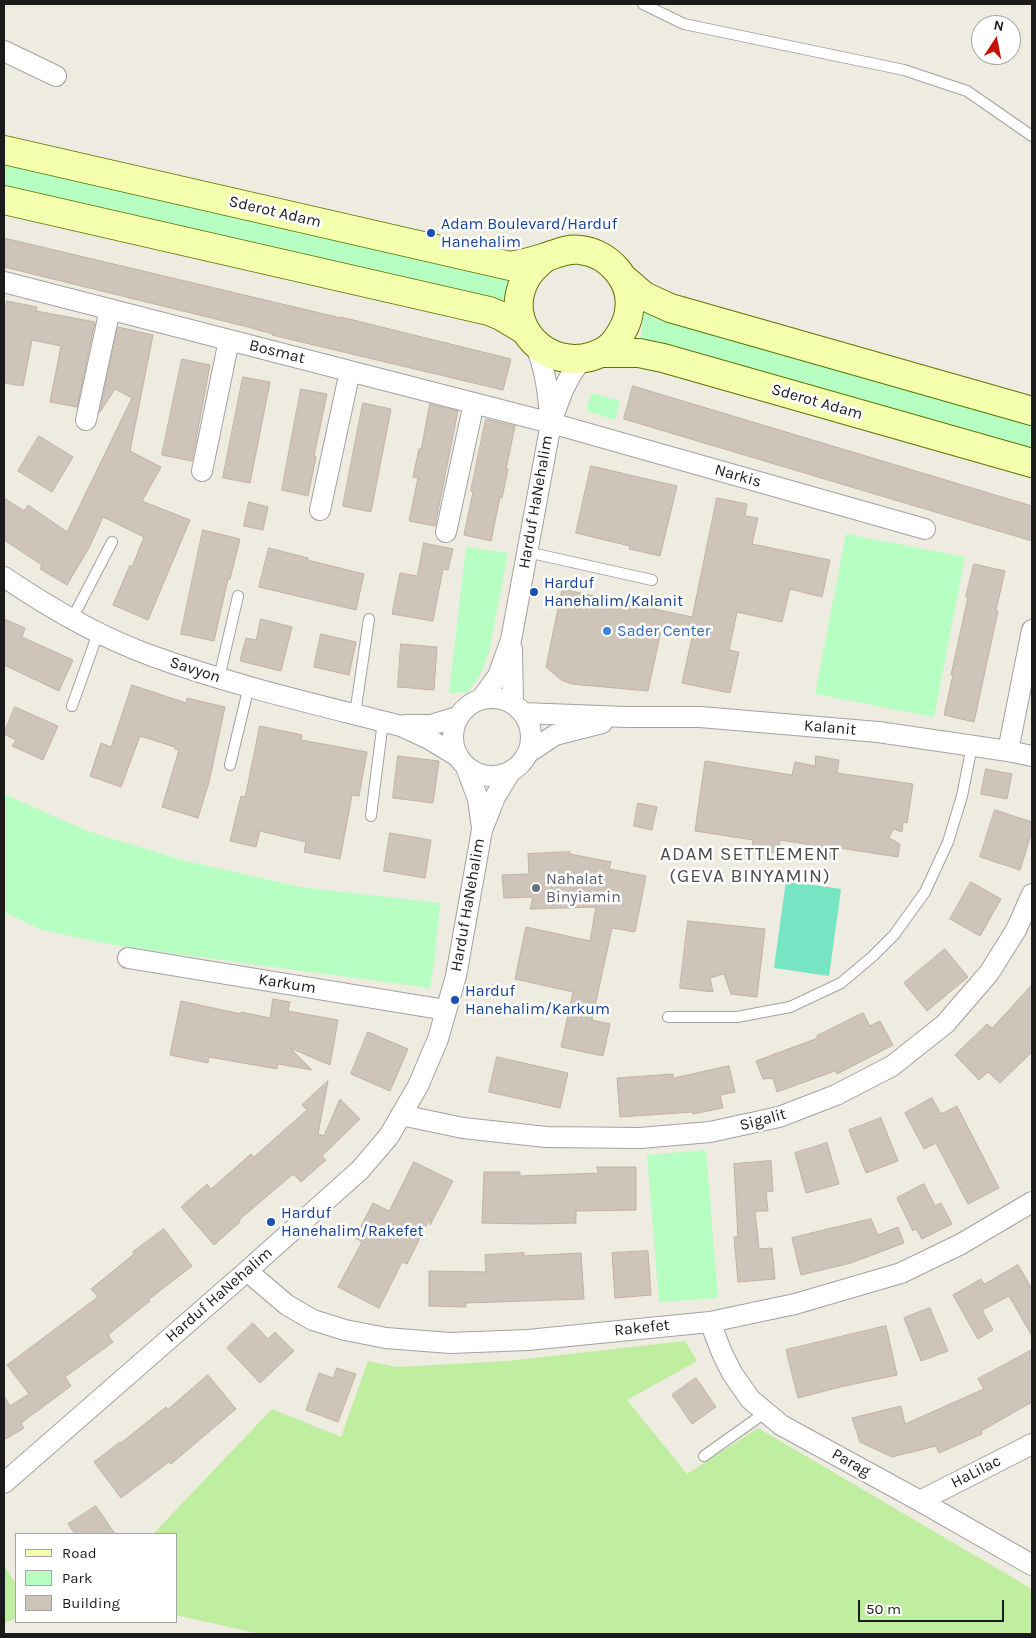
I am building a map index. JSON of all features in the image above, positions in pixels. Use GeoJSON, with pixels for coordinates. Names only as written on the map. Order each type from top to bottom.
{"type":"FeatureCollection","features":[{"type":"Feature","properties":{"kind":"street"},"geometry":{"type":"LineString","coordinates":[[4,51],[56,76]]}},
{"type":"Feature","properties":{"kind":"street","name":"Sderot Adam"},"geometry":{"type":"LineString","coordinates":[[4,150],[510,266],[546,257],[562,250],[580,250],[596,254],[611,263],[622,277],[644,296],[670,308],[1032,411]]}},
{"type":"Feature","properties":{"kind":"street","name":"Sderot Adam"},"geometry":{"type":"LineString","coordinates":[[4,200],[489,312],[501,316],[549,354],[565,359],[639,353],[663,358],[1032,463]]}},
{"type":"Feature","properties":{"kind":"street","name":"Sderot Adam"},"geometry":{"type":"LineString","coordinates":[[531,338],[520,316],[519,299],[523,282],[533,268],[546,257]]}},
{"type":"Feature","properties":{"kind":"street","name":"Sderot Adam"},"geometry":{"type":"LineString","coordinates":[[592,356],[615,342],[625,327],[630,310],[629,293],[622,277]]}},
{"type":"Feature","properties":{"kind":"street","name":"Bosmat"},"geometry":{"type":"LineString","coordinates":[[4,282],[551,423]]}},
{"type":"Feature","properties":{"kind":"street"},"geometry":{"type":"LineString","coordinates":[[86,420],[110,309]]}},
{"type":"Feature","properties":{"kind":"street","name":"Harduf HaNehalim"},"geometry":{"type":"LineString","coordinates":[[531,338],[543,363],[551,423]]}},
{"type":"Feature","properties":{"kind":"street"},"geometry":{"type":"LineString","coordinates":[[202,471],[229,340]]}},
{"type":"Feature","properties":{"kind":"street","name":"Harduf HaNehalim"},"geometry":{"type":"LineString","coordinates":[[482,698],[498,676],[511,640],[551,423],[563,389],[574,369],[592,356]]}},
{"type":"Feature","properties":{"kind":"street"},"geometry":{"type":"LineString","coordinates":[[320,510],[350,371]]}},
{"type":"Feature","properties":{"kind":"street"},"geometry":{"type":"LineString","coordinates":[[446,532],[474,403]]}},
{"type":"Feature","properties":{"kind":"street","name":"Narkis"},"geometry":{"type":"LineString","coordinates":[[551,423],[925,530]]}},
{"type":"Feature","properties":{"kind":"street","name":"Savyon"},"geometry":{"type":"LineString","coordinates":[[4,577],[38,600],[98,633],[154,657],[218,678],[392,723],[429,739],[462,762]]}},
{"type":"Feature","properties":{"kind":"street"},"geometry":{"type":"LineString","coordinates":[[1008,751],[1032,630]]}},
{"type":"Feature","properties":{"kind":"street","name":"Harduf HaNehalim"},"geometry":{"type":"LineString","coordinates":[[511,640],[518,708]]}},
{"type":"Feature","properties":{"kind":"street"},"geometry":{"type":"LineString","coordinates":[[493,697],[504,699],[518,708],[529,722],[531,733],[528,754],[520,764],[510,772],[499,776],[487,776],[476,773],[462,762],[452,744],[452,730],[457,717],[464,709],[472,702],[482,698],[493,697]]}},
{"type":"Feature","properties":{"kind":"street","name":"Kalanit"},"geometry":{"type":"LineString","coordinates":[[518,708],[626,717],[710,718],[878,732],[1032,756]]}},
{"type":"Feature","properties":{"kind":"street","name":"Savyon"},"geometry":{"type":"LineString","coordinates":[[392,723],[431,725],[457,717]]}},
{"type":"Feature","properties":{"kind":"street","name":"Kalanit"},"geometry":{"type":"LineString","coordinates":[[528,754],[555,735],[626,717]]}},
{"type":"Feature","properties":{"kind":"street","name":"Harduf HaNehalim"},"geometry":{"type":"LineString","coordinates":[[462,762],[478,799],[482,830]]}},
{"type":"Feature","properties":{"kind":"street","name":"Harduf HaNehalim"},"geometry":{"type":"LineString","coordinates":[[4,1483],[360,1170],[389,1136],[418,1086],[438,1039],[456,976],[482,830],[495,797],[510,772]]}},
{"type":"Feature","properties":{"kind":"street","name":"Sigalit"},"geometry":{"type":"LineString","coordinates":[[401,1115],[463,1128],[546,1137],[640,1138],[710,1132],[780,1117],[836,1094],[892,1066],[945,1024],[989,973],[1016,930],[1032,894]]}},
{"type":"Feature","properties":{"kind":"street","name":"Karkum"},"geometry":{"type":"LineString","coordinates":[[128,958],[446,1010]]}},
{"type":"Feature","properties":{"kind":"street","name":"Rakefet"},"geometry":{"type":"LineString","coordinates":[[247,1271],[287,1305],[313,1320],[345,1330],[386,1338],[450,1343],[528,1340],[710,1322],[795,1304],[901,1273],[961,1244],[1032,1202]]}},
{"type":"Feature","properties":{"kind":"street","name":"Parag"},"geometry":{"type":"LineString","coordinates":[[710,1322],[732,1373],[750,1399],[781,1425],[1032,1565]]}},
{"type":"Feature","properties":{"kind":"street","name":"HaLilac"},"geometry":{"type":"LineString","coordinates":[[920,1501],[1032,1444]]}},
{"type":"Feature","properties":{"kind":"lane"},"geometry":{"type":"LineString","coordinates":[[643,4],[684,24],[904,70],[966,91],[1032,136]]}},
{"type":"Feature","properties":{"kind":"lane"},"geometry":{"type":"LineString","coordinates":[[72,619],[112,542]]}},
{"type":"Feature","properties":{"kind":"lane"},"geometry":{"type":"LineString","coordinates":[[527,552],[652,580]]}},
{"type":"Feature","properties":{"kind":"lane"},"geometry":{"type":"LineString","coordinates":[[218,678],[238,596]]}},
{"type":"Feature","properties":{"kind":"lane"},"geometry":{"type":"LineString","coordinates":[[354,714],[369,619]]}},
{"type":"Feature","properties":{"kind":"lane"},"geometry":{"type":"LineString","coordinates":[[72,706],[98,633]]}},
{"type":"Feature","properties":{"kind":"lane"},"geometry":{"type":"LineString","coordinates":[[230,765],[249,686]]}},
{"type":"Feature","properties":{"kind":"lane"},"geometry":{"type":"LineString","coordinates":[[371,816],[392,723]]}},
{"type":"Feature","properties":{"kind":"lane"},"geometry":{"type":"LineString","coordinates":[[668,1017],[737,1018],[790,1007],[841,984],[894,935],[925,892],[948,842],[960,806],[972,746]]}},
{"type":"Feature","properties":{"kind":"lane"},"geometry":{"type":"LineString","coordinates":[[704,1456],[766,1412]]}},
{"type":"Feature","properties":{"kind":"green space"},"geometry":{"type":"Polygon","coordinates":[[[4,158],[510,274],[506,306],[4,189],[4,158]]]}},
{"type":"Feature","properties":{"kind":"green space"},"geometry":{"type":"Polygon","coordinates":[[[645,305],[1032,422],[1032,453],[640,343],[645,305]]]}},
{"type":"Feature","properties":{"kind":"green space"},"geometry":{"type":"Polygon","coordinates":[[[592,393],[620,401],[615,420],[586,411],[592,393]]]}},
{"type":"Feature","properties":{"kind":"green space"},"geometry":{"type":"Polygon","coordinates":[[[846,534],[965,557],[934,717],[815,694],[846,534]]]}},
{"type":"Feature","properties":{"kind":"green space"},"geometry":{"type":"Polygon","coordinates":[[[466,547],[508,553],[489,652],[480,675],[468,692],[449,693],[466,547]]]}},
{"type":"Feature","properties":{"kind":"green space"},"geometry":{"type":"Polygon","coordinates":[[[4,794],[87,831],[182,860],[300,887],[440,903],[430,988],[118,946],[42,930],[4,912],[4,794]]]}},
{"type":"Feature","properties":{"kind":"green space"},"geometry":{"type":"Polygon","coordinates":[[[786,881],[841,889],[829,976],[774,968],[786,881]]]}},
{"type":"Feature","properties":{"kind":"green space"},"geometry":{"type":"Polygon","coordinates":[[[706,1150],[718,1298],[659,1302],[647,1155],[706,1150]]]}},
{"type":"Feature","properties":{"kind":"green space"},"geometry":{"type":"Polygon","coordinates":[[[685,1341],[697,1361],[627,1400],[687,1474],[758,1428],[1032,1589],[1032,1634],[260,1634],[178,1615],[178,1533],[154,1533],[272,1409],[341,1437],[368,1361],[397,1367],[507,1361],[685,1341]]]}},
{"type":"Feature","properties":{"kind":"green space"},"geometry":{"type":"Polygon","coordinates":[[[4,1565],[15,1582],[15,1618],[4,1623],[4,1565]]]}},
{"type":"Feature","properties":{"kind":"building"},"geometry":{"type":"Polygon","coordinates":[[[4,238],[511,359],[503,390],[272,335],[244,326],[4,267],[4,238]]]}},
{"type":"Feature","properties":{"kind":"building"},"geometry":{"type":"Polygon","coordinates":[[[7,301],[37,307],[36,311],[95,322],[77,407],[50,402],[61,346],[32,340],[23,386],[4,383],[4,318],[7,301]]]}},
{"type":"Feature","properties":{"kind":"building"},"geometry":{"type":"Polygon","coordinates":[[[118,327],[153,335],[130,451],[161,467],[142,501],[190,520],[148,620],[113,605],[130,565],[132,567],[144,537],[103,517],[90,546],[67,585],[40,569],[42,565],[4,540],[4,498],[24,511],[28,505],[67,532],[132,398],[115,389],[100,412],[118,327]]]}},
{"type":"Feature","properties":{"kind":"building"},"geometry":{"type":"Polygon","coordinates":[[[182,359],[210,365],[192,461],[162,455],[182,359]]]}},
{"type":"Feature","properties":{"kind":"building"},"geometry":{"type":"Polygon","coordinates":[[[243,377],[270,382],[250,483],[223,478],[243,377]]]}},
{"type":"Feature","properties":{"kind":"building"},"geometry":{"type":"Polygon","coordinates":[[[633,386],[1032,506],[1032,541],[624,419],[633,386]]]}},
{"type":"Feature","properties":{"kind":"building"},"geometry":{"type":"Polygon","coordinates":[[[301,389],[327,394],[308,496],[282,490],[301,389]]]}},
{"type":"Feature","properties":{"kind":"building"},"geometry":{"type":"Polygon","coordinates":[[[363,403],[391,409],[371,512],[343,506],[363,403]]]}},
{"type":"Feature","properties":{"kind":"building"},"geometry":{"type":"Polygon","coordinates":[[[430,404],[458,411],[435,526],[409,521],[418,478],[413,477],[430,404]]]}},
{"type":"Feature","properties":{"kind":"building"},"geometry":{"type":"Polygon","coordinates":[[[486,419],[515,426],[502,498],[500,497],[491,541],[464,535],[486,419]]]}},
{"type":"Feature","properties":{"kind":"building"},"geometry":{"type":"Polygon","coordinates":[[[39,436],[73,457],[52,492],[18,471],[39,436]]]}},
{"type":"Feature","properties":{"kind":"building"},"geometry":{"type":"Polygon","coordinates":[[[591,466],[677,486],[660,556],[629,549],[630,546],[576,533],[591,466]]]}},
{"type":"Feature","properties":{"kind":"building"},"geometry":{"type":"Polygon","coordinates":[[[717,498],[747,504],[745,516],[758,518],[752,544],[830,560],[822,597],[790,589],[782,622],[737,612],[729,650],[739,652],[730,693],[682,683],[693,633],[662,626],[648,691],[572,684],[561,680],[546,667],[562,589],[692,617],[717,498]]]}},
{"type":"Feature","properties":{"kind":"building"},"geometry":{"type":"Polygon","coordinates":[[[249,502],[268,507],[263,530],[244,526],[249,502]]]}},
{"type":"Feature","properties":{"kind":"building"},"geometry":{"type":"Polygon","coordinates":[[[203,530],[240,539],[230,579],[228,579],[214,641],[181,634],[203,530]]]}},
{"type":"Feature","properties":{"kind":"building"},"geometry":{"type":"Polygon","coordinates":[[[424,543],[453,549],[448,570],[443,569],[433,621],[392,614],[400,573],[417,576],[424,543]]]}},
{"type":"Feature","properties":{"kind":"building"},"geometry":{"type":"Polygon","coordinates":[[[269,548],[364,574],[356,610],[259,587],[269,548]]]}},
{"type":"Feature","properties":{"kind":"building"},"geometry":{"type":"Polygon","coordinates":[[[974,564],[1005,571],[974,722],[944,715],[974,564]]]}},
{"type":"Feature","properties":{"kind":"building"},"geometry":{"type":"Polygon","coordinates":[[[4,619],[25,628],[22,637],[73,660],[59,691],[4,665],[4,619]]]}},
{"type":"Feature","properties":{"kind":"building"},"geometry":{"type":"Polygon","coordinates":[[[261,619],[292,627],[281,671],[240,661],[246,638],[256,640],[261,619]]]}},
{"type":"Feature","properties":{"kind":"building"},"geometry":{"type":"Polygon","coordinates":[[[321,634],[356,642],[349,675],[314,667],[321,634]]]}},
{"type":"Feature","properties":{"kind":"building"},"geometry":{"type":"Polygon","coordinates":[[[401,644],[437,647],[434,690],[398,687],[401,644]]]}},
{"type":"Feature","properties":{"kind":"building"},"geometry":{"type":"Polygon","coordinates":[[[132,685],[186,703],[187,698],[225,707],[209,782],[198,818],[162,807],[179,750],[175,749],[175,747],[140,736],[121,787],[90,776],[101,743],[111,747],[132,685]]]}},
{"type":"Feature","properties":{"kind":"building"},"geometry":{"type":"Polygon","coordinates":[[[15,707],[58,726],[43,760],[12,746],[16,740],[4,734],[15,707]]]}},
{"type":"Feature","properties":{"kind":"building"},"geometry":{"type":"Polygon","coordinates":[[[260,726],[302,735],[301,740],[367,752],[359,796],[352,795],[340,859],[304,852],[306,842],[260,831],[256,847],[230,841],[241,796],[245,797],[260,726]]]}},
{"type":"Feature","properties":{"kind":"building"},"geometry":{"type":"Polygon","coordinates":[[[398,756],[439,761],[433,803],[393,798],[398,756]]]}},
{"type":"Feature","properties":{"kind":"building"},"geometry":{"type":"Polygon","coordinates":[[[816,756],[839,760],[837,773],[913,784],[907,823],[903,822],[902,832],[893,829],[889,838],[900,844],[898,857],[833,847],[831,858],[811,855],[812,845],[780,840],[778,853],[752,849],[753,840],[695,831],[705,761],[792,775],[795,762],[815,766],[816,756]]]}},
{"type":"Feature","properties":{"kind":"building"},"geometry":{"type":"Polygon","coordinates":[[[986,769],[1012,774],[1007,799],[981,794],[986,769]]]}},
{"type":"Feature","properties":{"kind":"building"},"geometry":{"type":"Polygon","coordinates":[[[638,803],[657,807],[652,830],[634,826],[638,803]]]}},
{"type":"Feature","properties":{"kind":"building"},"geometry":{"type":"Polygon","coordinates":[[[995,810],[1032,822],[1032,831],[1020,870],[980,857],[995,810]]]}},
{"type":"Feature","properties":{"kind":"building"},"geometry":{"type":"Polygon","coordinates":[[[390,833],[431,840],[425,878],[384,871],[390,833]]]}},
{"type":"Feature","properties":{"kind":"building"},"geometry":{"type":"Polygon","coordinates":[[[570,852],[570,854],[611,862],[609,869],[646,876],[635,932],[612,928],[592,1020],[610,1024],[603,1056],[561,1047],[573,992],[515,979],[526,927],[590,941],[596,907],[530,909],[533,897],[504,898],[502,875],[529,874],[528,854],[570,852]]]}},
{"type":"Feature","properties":{"kind":"building"},"geometry":{"type":"Polygon","coordinates":[[[971,882],[1001,899],[980,936],[950,919],[971,882]]]}},
{"type":"Feature","properties":{"kind":"building"},"geometry":{"type":"Polygon","coordinates":[[[688,921],[765,929],[757,997],[731,994],[724,974],[710,978],[713,992],[680,988],[688,921]]]}},
{"type":"Feature","properties":{"kind":"building"},"geometry":{"type":"Polygon","coordinates":[[[945,949],[968,977],[927,1011],[904,983],[945,949]]]}},
{"type":"Feature","properties":{"kind":"building"},"geometry":{"type":"Polygon","coordinates":[[[1032,985],[1032,1052],[1000,1083],[988,1072],[979,1080],[955,1055],[987,1024],[992,1028],[1032,985]]]}},
{"type":"Feature","properties":{"kind":"building"},"geometry":{"type":"Polygon","coordinates":[[[273,999],[290,1002],[288,1011],[338,1020],[330,1065],[290,1048],[312,1070],[278,1064],[277,1069],[209,1057],[208,1063],[170,1055],[181,1001],[241,1014],[241,1012],[270,1018],[273,999]]]}},
{"type":"Feature","properties":{"kind":"building"},"geometry":{"type":"Polygon","coordinates":[[[863,1013],[870,1026],[880,1021],[893,1045],[837,1074],[835,1071],[777,1092],[773,1078],[763,1079],[756,1061],[818,1038],[817,1036],[863,1013]]]}},
{"type":"Feature","properties":{"kind":"building"},"geometry":{"type":"Polygon","coordinates":[[[368,1032],[408,1049],[390,1091],[351,1074],[368,1032]]]}},
{"type":"Feature","properties":{"kind":"building"},"geometry":{"type":"Polygon","coordinates":[[[497,1057],[568,1073],[560,1108],[489,1092],[497,1057]]]}},
{"type":"Feature","properties":{"kind":"building"},"geometry":{"type":"Polygon","coordinates":[[[729,1066],[735,1092],[720,1095],[723,1108],[693,1114],[693,1112],[620,1117],[617,1078],[673,1074],[673,1078],[729,1066]]]}},
{"type":"Feature","properties":{"kind":"building"},"geometry":{"type":"Polygon","coordinates":[[[328,1081],[318,1134],[324,1136],[340,1099],[360,1119],[322,1156],[326,1160],[301,1182],[293,1174],[239,1220],[240,1222],[214,1245],[181,1207],[207,1184],[211,1189],[251,1154],[254,1157],[307,1110],[302,1105],[328,1081]]]}},
{"type":"Feature","properties":{"kind":"building"},"geometry":{"type":"Polygon","coordinates":[[[932,1098],[941,1114],[957,1106],[999,1188],[968,1204],[936,1143],[924,1149],[905,1113],[932,1098]]]}},
{"type":"Feature","properties":{"kind":"building"},"geometry":{"type":"Polygon","coordinates":[[[881,1118],[898,1161],[866,1173],[849,1130],[881,1118]]]}},
{"type":"Feature","properties":{"kind":"building"},"geometry":{"type":"Polygon","coordinates":[[[827,1143],[839,1184],[806,1193],[795,1153],[827,1143]]]}},
{"type":"Feature","properties":{"kind":"building"},"geometry":{"type":"Polygon","coordinates":[[[771,1161],[773,1191],[766,1192],[768,1211],[755,1211],[759,1249],[772,1248],[775,1279],[738,1282],[734,1237],[738,1237],[734,1164],[771,1161]]]}},
{"type":"Feature","properties":{"kind":"building"},"geometry":{"type":"Polygon","coordinates":[[[414,1162],[453,1181],[430,1225],[430,1218],[407,1264],[402,1262],[379,1308],[338,1287],[362,1242],[355,1238],[373,1203],[389,1211],[414,1162]]]}},
{"type":"Feature","properties":{"kind":"building"},"geometry":{"type":"Polygon","coordinates":[[[597,1167],[636,1167],[636,1210],[576,1211],[576,1223],[482,1223],[484,1172],[520,1172],[520,1176],[598,1173],[597,1167]]]}},
{"type":"Feature","properties":{"kind":"building"},"geometry":{"type":"Polygon","coordinates":[[[924,1184],[935,1206],[941,1203],[952,1224],[922,1239],[916,1229],[913,1231],[897,1198],[924,1184]]]}},
{"type":"Feature","properties":{"kind":"building"},"geometry":{"type":"Polygon","coordinates":[[[871,1219],[878,1235],[898,1227],[904,1243],[851,1263],[801,1275],[792,1238],[871,1219]]]}},
{"type":"Feature","properties":{"kind":"building"},"geometry":{"type":"Polygon","coordinates":[[[164,1229],[192,1266],[148,1300],[150,1301],[108,1335],[113,1342],[65,1377],[71,1386],[21,1423],[24,1428],[4,1440],[4,1396],[10,1406],[29,1394],[7,1365],[98,1297],[91,1289],[134,1254],[133,1252],[164,1229]]]}},
{"type":"Feature","properties":{"kind":"building"},"geometry":{"type":"Polygon","coordinates":[[[648,1251],[651,1295],[615,1298],[612,1253],[648,1251]]]}},
{"type":"Feature","properties":{"kind":"building"},"geometry":{"type":"Polygon","coordinates":[[[524,1253],[524,1256],[581,1253],[584,1299],[466,1303],[466,1307],[429,1306],[429,1271],[486,1272],[485,1255],[524,1253]]]}},
{"type":"Feature","properties":{"kind":"building"},"geometry":{"type":"Polygon","coordinates":[[[1018,1265],[1032,1289],[1032,1336],[1009,1296],[982,1310],[993,1330],[978,1339],[953,1295],[981,1279],[984,1284],[1018,1265]]]}},
{"type":"Feature","properties":{"kind":"building"},"geometry":{"type":"Polygon","coordinates":[[[930,1308],[948,1351],[921,1361],[904,1318],[930,1308]]]}},
{"type":"Feature","properties":{"kind":"building"},"geometry":{"type":"Polygon","coordinates":[[[253,1323],[268,1339],[275,1332],[294,1351],[260,1383],[227,1348],[253,1323]]]}},
{"type":"Feature","properties":{"kind":"building"},"geometry":{"type":"Polygon","coordinates":[[[886,1326],[897,1375],[798,1398],[786,1350],[886,1326]]]}},
{"type":"Feature","properties":{"kind":"building"},"geometry":{"type":"Polygon","coordinates":[[[1032,1350],[1032,1402],[981,1431],[982,1434],[939,1453],[936,1446],[892,1457],[860,1442],[852,1418],[901,1406],[905,1424],[984,1389],[978,1379],[1032,1350]]]}},
{"type":"Feature","properties":{"kind":"building"},"geometry":{"type":"Polygon","coordinates":[[[337,1368],[356,1374],[338,1422],[306,1410],[319,1373],[333,1378],[337,1368]]]}},
{"type":"Feature","properties":{"kind":"building"},"geometry":{"type":"Polygon","coordinates":[[[208,1375],[236,1409],[171,1464],[169,1462],[121,1498],[94,1462],[166,1407],[168,1409],[208,1375]]]}},
{"type":"Feature","properties":{"kind":"building"},"geometry":{"type":"Polygon","coordinates":[[[696,1378],[716,1407],[692,1424],[672,1395],[696,1378]]]}},
{"type":"Feature","properties":{"kind":"building"},"geometry":{"type":"Polygon","coordinates":[[[96,1506],[114,1533],[74,1533],[68,1524],[96,1506]]]}},
{"type":"Feature","properties":{"kind":"place","name":"Adam Boulevard/Harduf Hanehalim"},"geometry":{"type":"Point","coordinates":[431,233]}},
{"type":"Feature","properties":{"kind":"place","name":"Harduf Hanehalim/Kalanit"},"geometry":{"type":"Point","coordinates":[534,592]}},
{"type":"Feature","properties":{"kind":"place","name":"Sader Center"},"geometry":{"type":"Point","coordinates":[607,631]}},
{"type":"Feature","properties":{"kind":"place","name":"Nahalat Binyiamin"},"geometry":{"type":"Point","coordinates":[536,888]}},
{"type":"Feature","properties":{"kind":"place","name":"Harduf Hanehalim/Karkum"},"geometry":{"type":"Point","coordinates":[455,1000]}},
{"type":"Feature","properties":{"kind":"place","name":"Harduf Hanehalim/Rakefet"},"geometry":{"type":"Point","coordinates":[271,1222]}},
{"type":"Feature","properties":{"kind":"district","name":"ADAM SETTLEMENT (GEVA BINYAMIN)"},"geometry":{"type":"Point","coordinates":[750,866]}}]}
